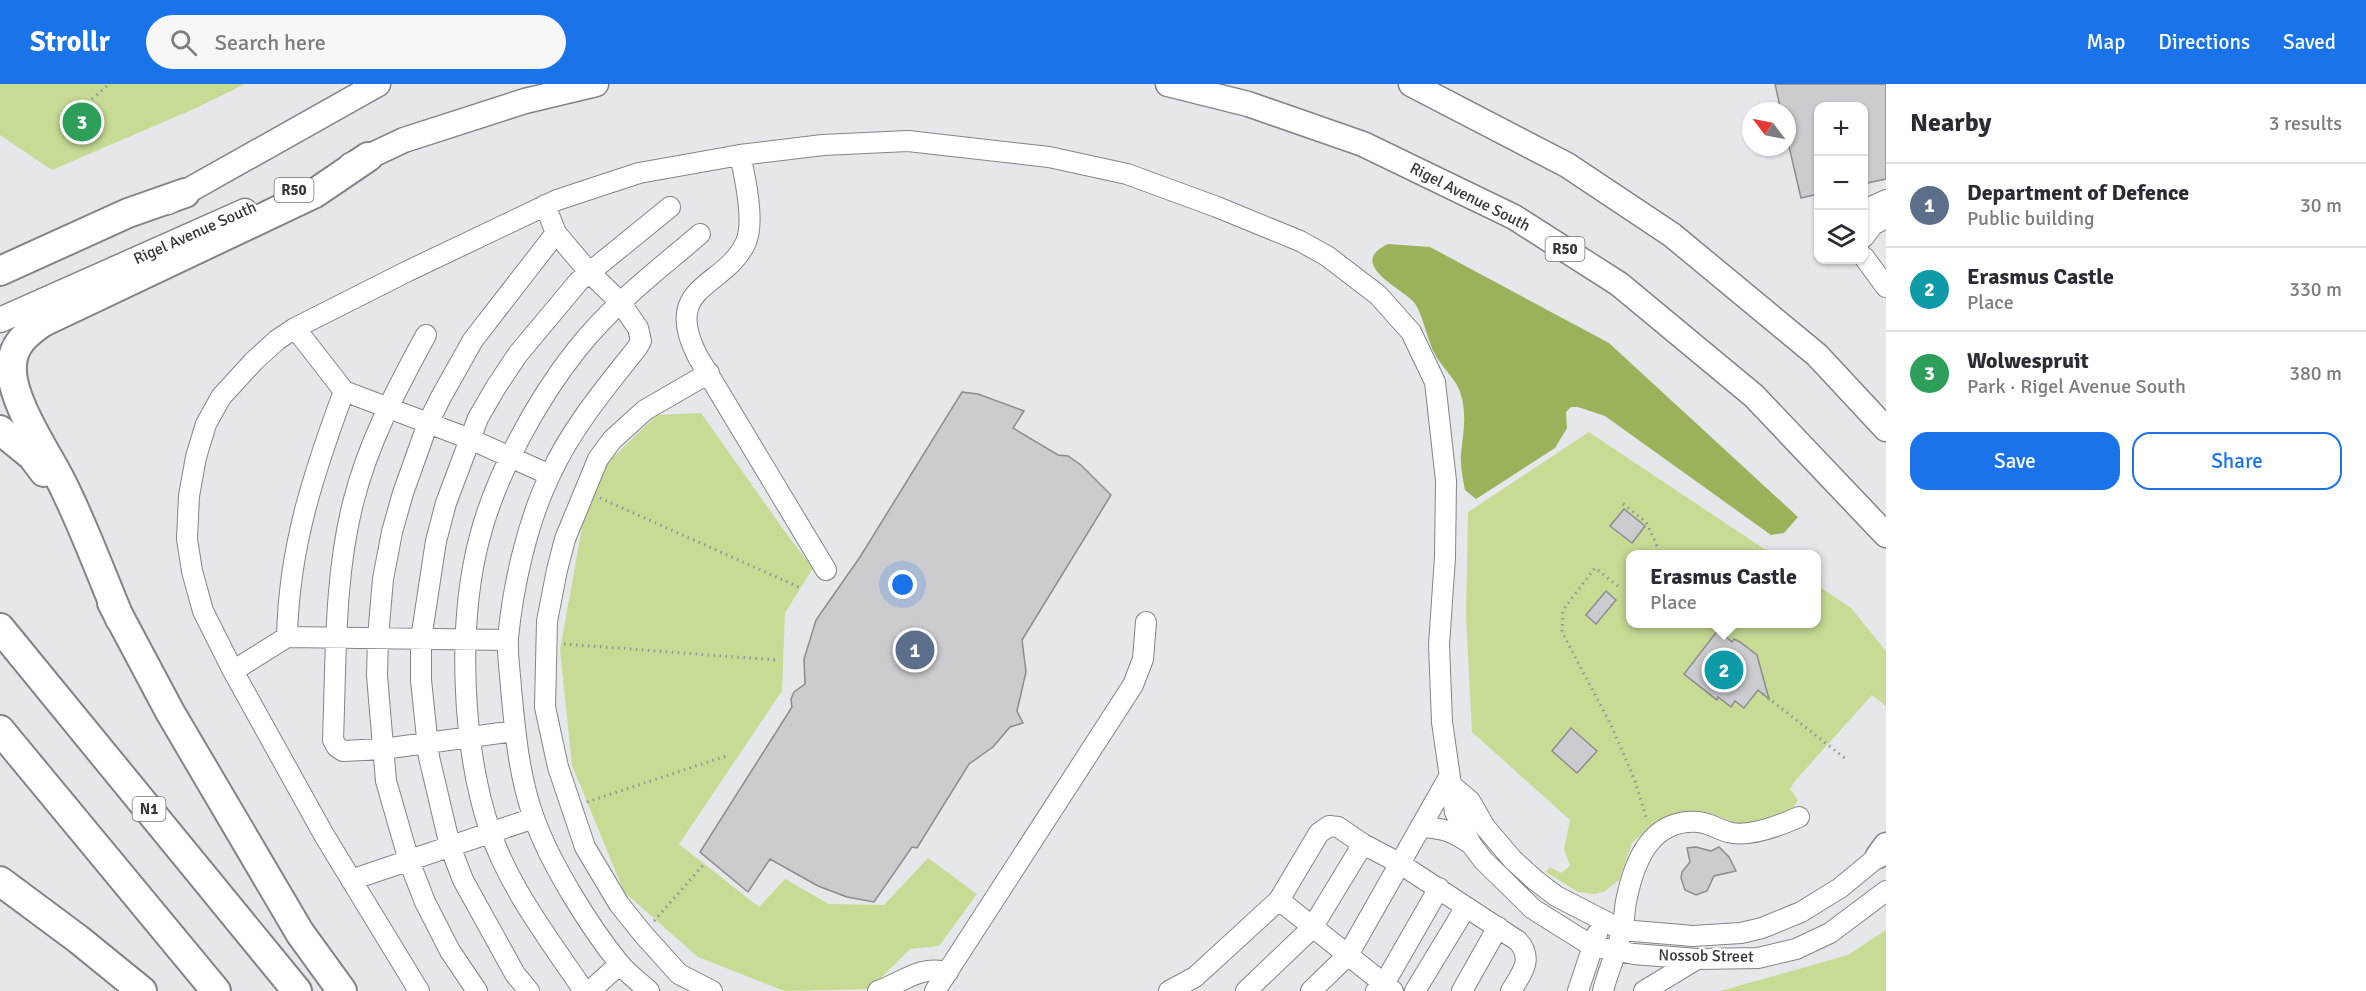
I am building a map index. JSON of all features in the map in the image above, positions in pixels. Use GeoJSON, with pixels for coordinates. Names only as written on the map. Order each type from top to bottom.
{"type":"FeatureCollection","features":[{"type":"Feature","properties":{"kind":"highway"},"geometry":{"type":"LineString","coordinates":[[120,619],[62,482],[28,419],[15,387],[11,367],[18,344],[24,335],[43,322],[315,193],[368,157]]}},
{"type":"Feature","properties":{"kind":"highway"},"geometry":{"type":"LineString","coordinates":[[0,271],[128,213],[185,193]]}},
{"type":"Feature","properties":{"kind":"highway"},"geometry":{"type":"LineString","coordinates":[[0,430],[32,456],[45,473],[170,712],[300,933],[342,991]]}},
{"type":"Feature","properties":{"kind":"highway","name":"N1"},"geometry":{"type":"LineString","coordinates":[[0,628],[297,991]]}},
{"type":"Feature","properties":{"kind":"highway"},"geometry":{"type":"LineString","coordinates":[[0,730],[216,991]]}},
{"type":"Feature","properties":{"kind":"highway"},"geometry":{"type":"LineString","coordinates":[[0,881],[78,939],[142,991]]}},
{"type":"Feature","properties":{"kind":"main road"},"geometry":{"type":"LineString","coordinates":[[0,286],[65,256],[185,193],[378,84]]}},
{"type":"Feature","properties":{"kind":"main road","name":"Rigel Avenue South"},"geometry":{"type":"LineString","coordinates":[[0,320],[404,140],[525,101],[596,84]]}},
{"type":"Feature","properties":{"kind":"main road","name":"Rigel Avenue South"},"geometry":{"type":"LineString","coordinates":[[1168,84],[1248,104],[1363,144],[1514,217],[1620,284],[1754,396],[1886,535]]}},
{"type":"Feature","properties":{"kind":"main road"},"geometry":{"type":"LineString","coordinates":[[1411,84],[1567,165],[1672,235],[1817,355],[1886,429]]}},
{"type":"Feature","properties":{"kind":"street"},"geometry":{"type":"LineString","coordinates":[[419,991],[351,880],[232,671],[203,611],[192,571],[187,538],[191,486],[196,457],[206,424],[221,397],[277,340],[295,328],[408,271],[545,205],[639,173],[740,155],[823,145],[908,141],[1060,160],[1127,174],[1286,235],[1327,256],[1377,295],[1411,332],[1420,346],[1435,382],[1437,393],[1446,481],[1445,557],[1439,645],[1442,722],[1455,812],[1471,844]]}},
{"type":"Feature","properties":{"kind":"street"},"geometry":{"type":"LineString","coordinates":[[740,155],[747,187],[749,233],[738,254],[727,267],[697,291],[687,315],[692,344],[826,570]]}},
{"type":"Feature","properties":{"kind":"street"},"geometry":{"type":"LineString","coordinates":[[1868,208],[1886,200]]}},
{"type":"Feature","properties":{"kind":"street"},"geometry":{"type":"LineString","coordinates":[[545,205],[556,233],[589,272],[620,302],[638,328],[641,341],[638,348],[575,429],[549,475],[527,540],[514,595],[508,640],[515,730],[525,785],[534,818],[572,895],[620,964],[649,991]]}},
{"type":"Feature","properties":{"kind":"street"},"geometry":{"type":"LineString","coordinates":[[529,991],[515,974],[464,880],[450,846],[426,743],[421,680],[421,639],[436,541],[446,503],[470,439],[496,387],[518,354],[549,315],[589,272],[670,207]]}},
{"type":"Feature","properties":{"kind":"street"},"geometry":{"type":"LineString","coordinates":[[1868,231],[1873,225],[1886,218]]}},
{"type":"Feature","properties":{"kind":"street"},"geometry":{"type":"LineString","coordinates":[[477,991],[450,951],[425,902],[409,861],[386,781],[377,676],[383,579],[392,532],[403,493],[428,423],[473,340],[556,233]]}},
{"type":"Feature","properties":{"kind":"street"},"geometry":{"type":"LineString","coordinates":[[584,991],[525,904],[490,832],[470,736],[466,674],[471,578],[479,538],[510,458],[547,392],[577,349],[620,302],[700,234]]}},
{"type":"Feature","properties":{"kind":"street"},"geometry":{"type":"LineString","coordinates":[[1868,259],[1886,287]]}},
{"type":"Feature","properties":{"kind":"street"},"geometry":{"type":"LineString","coordinates":[[295,328],[344,391],[470,439],[549,475]]}},
{"type":"Feature","properties":{"kind":"street"},"geometry":{"type":"LineString","coordinates":[[426,335],[388,406],[353,502],[344,548],[337,638],[335,744],[343,751],[383,749],[515,730]]}},
{"type":"Feature","properties":{"kind":"street"},"geometry":{"type":"LineString","coordinates":[[708,373],[645,410],[612,440],[598,459],[565,539],[557,570],[547,621],[545,706],[558,767],[585,847],[620,904],[643,934],[679,974],[712,991]]}},
{"type":"Feature","properties":{"kind":"street"},"geometry":{"type":"LineString","coordinates":[[287,637],[288,603],[300,525],[319,460],[344,391]]}},
{"type":"Feature","properties":{"kind":"street"},"geometry":{"type":"LineString","coordinates":[[935,991],[1133,685],[1143,659],[1146,622]]}},
{"type":"Feature","properties":{"kind":"street"},"geometry":{"type":"LineString","coordinates":[[232,671],[287,637],[508,640]]}},
{"type":"Feature","properties":{"kind":"street"},"geometry":{"type":"LineString","coordinates":[[1311,991],[1348,955],[1420,827],[1450,781]]}},
{"type":"Feature","properties":{"kind":"street","name":"Nossob Street"},"geometry":{"type":"LineString","coordinates":[[1450,781],[1470,801],[1485,827],[1512,860],[1556,896],[1622,930],[1693,936],[1741,933],[1762,928],[1800,912],[1820,900],[1853,878],[1883,850]]}},
{"type":"Feature","properties":{"kind":"street"},"geometry":{"type":"LineString","coordinates":[[351,880],[534,818]]}},
{"type":"Feature","properties":{"kind":"street"},"geometry":{"type":"LineString","coordinates":[[1603,991],[1622,930],[1627,897],[1645,846],[1654,836],[1665,828],[1690,822],[1711,824],[1728,832],[1742,834],[1779,826],[1799,818]]}},
{"type":"Feature","properties":{"kind":"street"},"geometry":{"type":"LineString","coordinates":[[1169,991],[1201,984],[1279,900],[1324,827],[1338,827],[1439,888],[1518,941],[1527,956],[1527,965],[1512,991]]}},
{"type":"Feature","properties":{"kind":"street"},"geometry":{"type":"LineString","coordinates":[[1420,827],[1440,827],[1455,833],[1471,844]]}},
{"type":"Feature","properties":{"kind":"street"},"geometry":{"type":"LineString","coordinates":[[1246,991],[1312,928],[1363,844]]}},
{"type":"Feature","properties":{"kind":"street","name":"Nossob Street"},"geometry":{"type":"LineString","coordinates":[[1471,844],[1483,860],[1533,909],[1592,946],[1616,951],[1697,959],[1758,958],[1796,949],[1830,933],[1886,891]]}},
{"type":"Feature","properties":{"kind":"street"},"geometry":{"type":"LineString","coordinates":[[1279,900],[1348,955],[1384,989],[1439,888]]}},
{"type":"Feature","properties":{"kind":"street"},"geometry":{"type":"LineString","coordinates":[[1578,991],[1602,921],[1627,897]]}},
{"type":"Feature","properties":{"kind":"street"},"geometry":{"type":"LineString","coordinates":[[1415,991],[1466,907]]}},
{"type":"Feature","properties":{"kind":"street"},"geometry":{"type":"LineString","coordinates":[[1462,991],[1498,927]]}},
{"type":"Feature","properties":{"kind":"street"},"geometry":{"type":"LineString","coordinates":[[1644,991],[1697,959]]}},
{"type":"Feature","properties":{"kind":"street"},"geometry":{"type":"LineString","coordinates":[[591,991],[620,964]]}},
{"type":"Feature","properties":{"kind":"street"},"geometry":{"type":"LineString","coordinates":[[878,991],[913,974],[934,968],[948,972]]}},
{"type":"Feature","properties":{"kind":"path"},"geometry":{"type":"LineString","coordinates":[[92,99],[109,84]]}},
{"type":"Feature","properties":{"kind":"path"},"geometry":{"type":"LineString","coordinates":[[584,491],[801,588]]}},
{"type":"Feature","properties":{"kind":"path"},"geometry":{"type":"LineString","coordinates":[[1623,504],[1646,522],[1659,550]]}},
{"type":"Feature","properties":{"kind":"path"},"geometry":{"type":"LineString","coordinates":[[1618,586],[1595,568],[1563,610],[1562,632],[1611,725],[1635,781],[1654,836]]}},
{"type":"Feature","properties":{"kind":"path"},"geometry":{"type":"LineString","coordinates":[[546,642],[776,660]]}},
{"type":"Feature","properties":{"kind":"path"},"geometry":{"type":"LineString","coordinates":[[1763,694],[1846,759]]}},
{"type":"Feature","properties":{"kind":"path"},"geometry":{"type":"LineString","coordinates":[[571,807],[729,755]]}},
{"type":"Feature","properties":{"kind":"path"},"geometry":{"type":"LineString","coordinates":[[643,934],[704,864]]}},
{"type":"Feature","properties":{"kind":"green space"},"geometry":{"type":"Polygon","coordinates":[[[0,84],[245,84],[196,108],[52,170],[0,135],[0,84]]]}},
{"type":"Feature","properties":{"kind":"green space"},"geometry":{"type":"Polygon","coordinates":[[[1388,244],[1430,247],[1609,343],[1798,517],[1784,533],[1771,535],[1605,416],[1578,407],[1571,407],[1566,412],[1567,428],[1555,448],[1476,499],[1465,490],[1462,472],[1464,417],[1459,390],[1433,350],[1416,305],[1375,269],[1372,260],[1376,252],[1388,244]]]}},
{"type":"Feature","properties":{"kind":"green space"},"geometry":{"type":"Polygon","coordinates":[[[701,413],[813,568],[785,613],[782,691],[679,844],[759,907],[785,879],[829,904],[884,905],[928,858],[977,894],[939,946],[910,949],[870,989],[784,991],[698,957],[624,892],[572,765],[560,650],[584,516],[607,463],[657,415],[701,413]]]}},
{"type":"Feature","properties":{"kind":"green space"},"geometry":{"type":"Polygon","coordinates":[[[1589,432],[1766,550],[1626,550],[1626,628],[1821,628],[1821,588],[1851,608],[1886,651],[1886,706],[1872,695],[1795,781],[1790,789],[1798,800],[1790,813],[1744,826],[1707,812],[1690,811],[1656,821],[1632,843],[1619,880],[1604,892],[1594,894],[1578,892],[1546,872],[1550,867],[1561,873],[1570,866],[1564,849],[1570,820],[1472,732],[1466,616],[1468,512],[1589,432]]]}},
{"type":"Feature","properties":{"kind":"green space"},"geometry":{"type":"Polygon","coordinates":[[[1886,930],[1886,991],[1720,991],[1848,955],[1886,930]]]}},
{"type":"Feature","properties":{"kind":"building"},"geometry":{"type":"Polygon","coordinates":[[[1775,84],[1886,84],[1886,179],[1868,183],[1868,102],[1814,102],[1814,195],[1801,198],[1791,156],[1796,156],[1796,102],[1779,102],[1775,84]]]}},
{"type":"Feature","properties":{"kind":"building"},"geometry":{"type":"Polygon","coordinates":[[[962,392],[978,394],[1024,411],[1013,428],[1058,455],[1068,456],[1081,465],[1111,495],[1022,640],[1026,672],[1017,711],[1023,723],[1010,727],[993,747],[969,764],[917,848],[912,847],[874,902],[847,897],[818,886],[770,859],[748,892],[700,852],[792,707],[791,699],[794,692],[805,684],[804,659],[816,620],[860,557],[962,392]]]}},
{"type":"Feature","properties":{"kind":"building"},"geometry":{"type":"Polygon","coordinates":[[[1624,509],[1645,526],[1632,543],[1610,526],[1624,509]]]}},
{"type":"Feature","properties":{"kind":"building"},"geometry":{"type":"Polygon","coordinates":[[[1606,591],[1616,600],[1596,624],[1586,615],[1606,591]]]}},
{"type":"Feature","properties":{"kind":"building"},"geometry":{"type":"Polygon","coordinates":[[[1718,630],[1732,642],[1734,639],[1740,642],[1757,655],[1769,699],[1758,690],[1744,708],[1735,701],[1731,707],[1718,697],[1717,700],[1684,674],[1718,630]]]}},
{"type":"Feature","properties":{"kind":"building"},"geometry":{"type":"Polygon","coordinates":[[[1571,728],[1597,751],[1577,773],[1552,751],[1571,728]]]}},
{"type":"Feature","properties":{"kind":"building"},"geometry":{"type":"Polygon","coordinates":[[[1696,847],[1711,851],[1719,847],[1729,857],[1736,871],[1714,876],[1707,891],[1696,895],[1685,890],[1681,878],[1682,872],[1690,862],[1687,848],[1696,847]]]}},
{"type":"Feature","properties":{"kind":"place","name":"Wolwespruit"},"geometry":{"type":"Point","coordinates":[82,122]}},
{"type":"Feature","properties":{"kind":"place","name":"Department of Defence"},"geometry":{"type":"Point","coordinates":[915,650]}},
{"type":"Feature","properties":{"kind":"place","name":"Erasmus Castle"},"geometry":{"type":"Point","coordinates":[1724,670]}}]}
